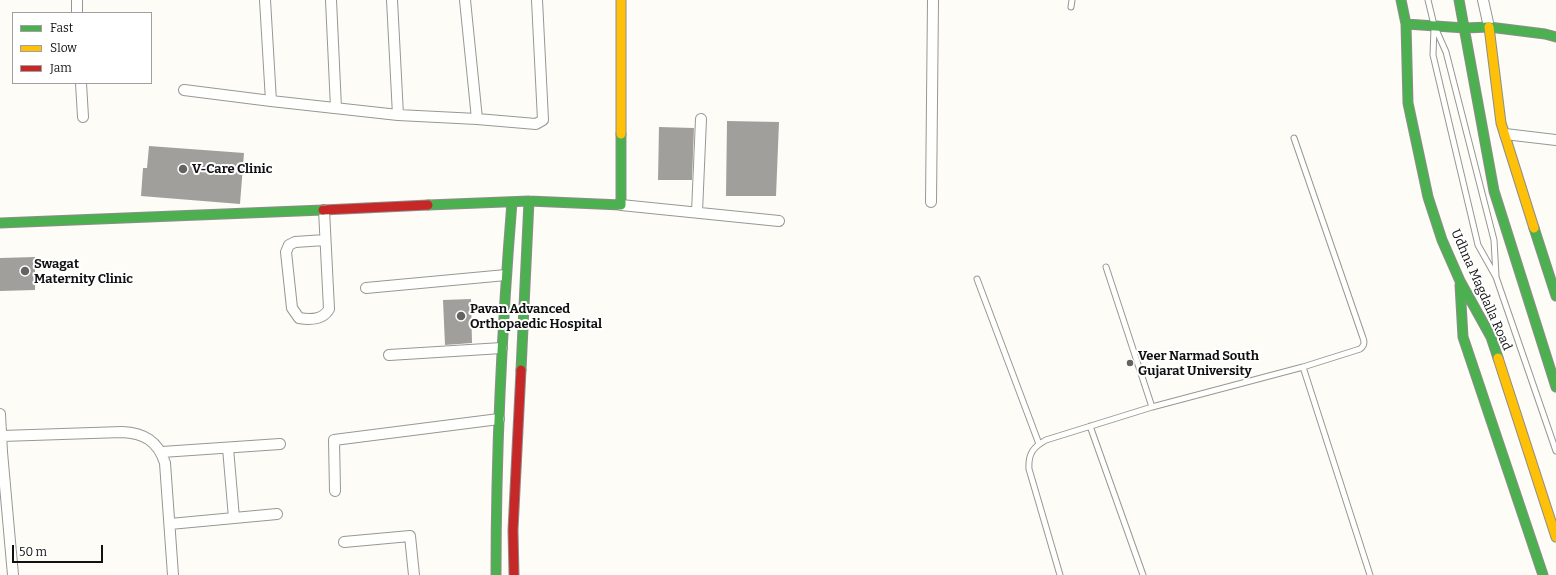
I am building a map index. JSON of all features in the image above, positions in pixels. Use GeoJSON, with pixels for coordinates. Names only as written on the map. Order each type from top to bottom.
{"type":"FeatureCollection","features":[{"type":"Feature","properties":{"kind":"street"},"geometry":{"type":"LineString","coordinates":[[77,0],[77,12]]}},
{"type":"Feature","properties":{"kind":"street"},"geometry":{"type":"LineString","coordinates":[[265,0],[271,101]]}},
{"type":"Feature","properties":{"kind":"street"},"geometry":{"type":"LineString","coordinates":[[331,0],[336,108]]}},
{"type":"Feature","properties":{"kind":"street"},"geometry":{"type":"LineString","coordinates":[[392,0],[398,115]]}},
{"type":"Feature","properties":{"kind":"street"},"geometry":{"type":"LineString","coordinates":[[466,0],[477,119]]}},
{"type":"Feature","properties":{"kind":"street"},"geometry":{"type":"LineString","coordinates":[[184,90],[398,115],[536,124],[542,120],[543,116],[537,0]]}},
{"type":"Feature","properties":{"kind":"street"},"geometry":{"type":"LineString","coordinates":[[621,0],[621,205]]}},
{"type":"Feature","properties":{"kind":"street"},"geometry":{"type":"LineString","coordinates":[[931,202],[933,0]]}},
{"type":"Feature","properties":{"kind":"street","name":"Udhna Magdalla Road"},"geometry":{"type":"LineString","coordinates":[[1401,0],[1406,24],[1408,103],[1428,197],[1442,240],[1460,281],[1491,337],[1556,537]]}},
{"type":"Feature","properties":{"kind":"street"},"geometry":{"type":"LineString","coordinates":[[1459,0],[1494,190],[1556,387]]}},
{"type":"Feature","properties":{"kind":"street"},"geometry":{"type":"LineString","coordinates":[[1483,0],[1489,27],[1501,123],[1556,296]]}},
{"type":"Feature","properties":{"kind":"street"},"geometry":{"type":"LineString","coordinates":[[1406,24],[1465,28],[1489,27],[1545,34],[1556,37]]}},
{"type":"Feature","properties":{"kind":"street"},"geometry":{"type":"LineString","coordinates":[[81,84],[83,117]]}},
{"type":"Feature","properties":{"kind":"street"},"geometry":{"type":"LineString","coordinates":[[697,212],[701,119]]}},
{"type":"Feature","properties":{"kind":"street"},"geometry":{"type":"LineString","coordinates":[[1505,134],[1556,140]]}},
{"type":"Feature","properties":{"kind":"street"},"geometry":{"type":"LineString","coordinates":[[514,575],[513,530],[529,201]]}},
{"type":"Feature","properties":{"kind":"street"},"geometry":{"type":"LineString","coordinates":[[0,223],[529,201],[621,205],[780,221]]}},
{"type":"Feature","properties":{"kind":"street"},"geometry":{"type":"LineString","coordinates":[[496,575],[502,348],[512,202]]}},
{"type":"Feature","properties":{"kind":"street"},"geometry":{"type":"LineString","coordinates":[[324,210],[329,309],[325,315],[319,318],[299,318],[292,308],[286,252],[289,245],[295,242],[325,240]]}},
{"type":"Feature","properties":{"kind":"street"},"geometry":{"type":"LineString","coordinates":[[366,288],[506,275]]}},
{"type":"Feature","properties":{"kind":"street"},"geometry":{"type":"LineString","coordinates":[[1460,281],[1463,337],[1543,575]]}},
{"type":"Feature","properties":{"kind":"street"},"geometry":{"type":"LineString","coordinates":[[389,355],[502,348]]}},
{"type":"Feature","properties":{"kind":"street"},"geometry":{"type":"LineString","coordinates":[[0,414],[2,436],[1,452],[13,575]]}},
{"type":"Feature","properties":{"kind":"street"},"geometry":{"type":"LineString","coordinates":[[335,490],[334,440],[499,419]]}},
{"type":"Feature","properties":{"kind":"street"},"geometry":{"type":"LineString","coordinates":[[2,436],[132,433],[143,436],[152,441],[162,452],[166,463],[173,575]]}},
{"type":"Feature","properties":{"kind":"street"},"geometry":{"type":"LineString","coordinates":[[162,452],[280,444]]}},
{"type":"Feature","properties":{"kind":"street"},"geometry":{"type":"LineString","coordinates":[[228,448],[234,518]]}},
{"type":"Feature","properties":{"kind":"street"},"geometry":{"type":"LineString","coordinates":[[170,524],[277,514]]}},
{"type":"Feature","properties":{"kind":"street"},"geometry":{"type":"LineString","coordinates":[[344,542],[410,536],[414,575]]}},
{"type":"Feature","properties":{"kind":"lane"},"geometry":{"type":"LineString","coordinates":[[1071,7],[1072,0]]}},
{"type":"Feature","properties":{"kind":"lane"},"geometry":{"type":"LineString","coordinates":[[1428,0],[1434,25],[1446,52],[1494,240],[1496,277]]}},
{"type":"Feature","properties":{"kind":"lane"},"geometry":{"type":"LineString","coordinates":[[1434,25],[1434,55],[1478,245],[1496,277],[1556,451]]}},
{"type":"Feature","properties":{"kind":"lane"},"geometry":{"type":"LineString","coordinates":[[1060,575],[1029,469],[1028,460],[1032,450],[1039,444],[1046,440],[1152,407],[1303,366],[1360,349],[1363,346],[1364,342],[1294,138]]}},
{"type":"Feature","properties":{"kind":"lane"},"geometry":{"type":"LineString","coordinates":[[1106,267],[1152,407]]}},
{"type":"Feature","properties":{"kind":"lane"},"geometry":{"type":"LineString","coordinates":[[977,279],[1039,444]]}},
{"type":"Feature","properties":{"kind":"lane"},"geometry":{"type":"LineString","coordinates":[[1303,366],[1370,575]]}},
{"type":"Feature","properties":{"kind":"lane"},"geometry":{"type":"LineString","coordinates":[[1090,426],[1143,575]]}},
{"type":"Feature","properties":{"kind":"building"},"geometry":{"type":"Polygon","coordinates":[[[727,121],[779,122],[776,196],[726,196],[727,121]]]}},
{"type":"Feature","properties":{"kind":"building"},"geometry":{"type":"Polygon","coordinates":[[[659,127],[694,128],[692,180],[658,180],[659,127]]]}},
{"type":"Feature","properties":{"kind":"building"},"geometry":{"type":"Polygon","coordinates":[[[149,146],[244,153],[240,204],[141,196],[143,168],[147,168],[149,146]]]}},
{"type":"Feature","properties":{"kind":"building"},"geometry":{"type":"Polygon","coordinates":[[[35,257],[35,290],[0,291],[0,258],[35,257]]]}},
{"type":"Feature","properties":{"kind":"building"},"geometry":{"type":"Polygon","coordinates":[[[471,299],[472,343],[445,345],[443,300],[471,299]]]}},
{"type":"Feature","properties":{"kind":"traffic: fast"},"geometry":{"type":"LineString","coordinates":[[1401,0],[1406,24],[1408,103],[1428,197],[1442,240],[1460,281],[1491,337],[1498,358]]}},
{"type":"Feature","properties":{"kind":"traffic: fast"},"geometry":{"type":"LineString","coordinates":[[1459,0],[1494,191],[1556,387]]}},
{"type":"Feature","properties":{"kind":"traffic: fast"},"geometry":{"type":"LineString","coordinates":[[1406,24],[1465,28],[1489,27],[1545,34],[1556,37]]}},
{"type":"Feature","properties":{"kind":"traffic: fast"},"geometry":{"type":"LineString","coordinates":[[428,205],[529,201],[621,205],[621,134]]}},
{"type":"Feature","properties":{"kind":"traffic: fast"},"geometry":{"type":"LineString","coordinates":[[521,370],[529,201]]}},
{"type":"Feature","properties":{"kind":"traffic: fast"},"geometry":{"type":"LineString","coordinates":[[496,575],[500,388],[512,202]]}},
{"type":"Feature","properties":{"kind":"traffic: fast"},"geometry":{"type":"LineString","coordinates":[[0,223],[323,210]]}},
{"type":"Feature","properties":{"kind":"traffic: fast"},"geometry":{"type":"LineString","coordinates":[[1534,228],[1556,296]]}},
{"type":"Feature","properties":{"kind":"traffic: fast"},"geometry":{"type":"LineString","coordinates":[[1460,285],[1463,337],[1543,575]]}},
{"type":"Feature","properties":{"kind":"traffic: slow"},"geometry":{"type":"LineString","coordinates":[[621,0],[621,134]]}},
{"type":"Feature","properties":{"kind":"traffic: slow"},"geometry":{"type":"LineString","coordinates":[[1489,27],[1501,123],[1534,228]]}},
{"type":"Feature","properties":{"kind":"traffic: slow"},"geometry":{"type":"LineString","coordinates":[[1498,358],[1556,537]]}},
{"type":"Feature","properties":{"kind":"traffic: jam"},"geometry":{"type":"LineString","coordinates":[[323,210],[428,205]]}},
{"type":"Feature","properties":{"kind":"traffic: jam"},"geometry":{"type":"LineString","coordinates":[[514,575],[513,530],[521,370]]}},
{"type":"Feature","properties":{"kind":"place","name":"V-Care Clinic"},"geometry":{"type":"Point","coordinates":[183,169]}},
{"type":"Feature","properties":{"kind":"place","name":"Swagat Maternity Clinic"},"geometry":{"type":"Point","coordinates":[25,271]}},
{"type":"Feature","properties":{"kind":"place","name":"Pavan Advanced Orthopaedic Hospital"},"geometry":{"type":"Point","coordinates":[461,316]}},
{"type":"Feature","properties":{"kind":"place","name":"Veer Narmad South Gujarat University"},"geometry":{"type":"Point","coordinates":[1130,363]}}]}
